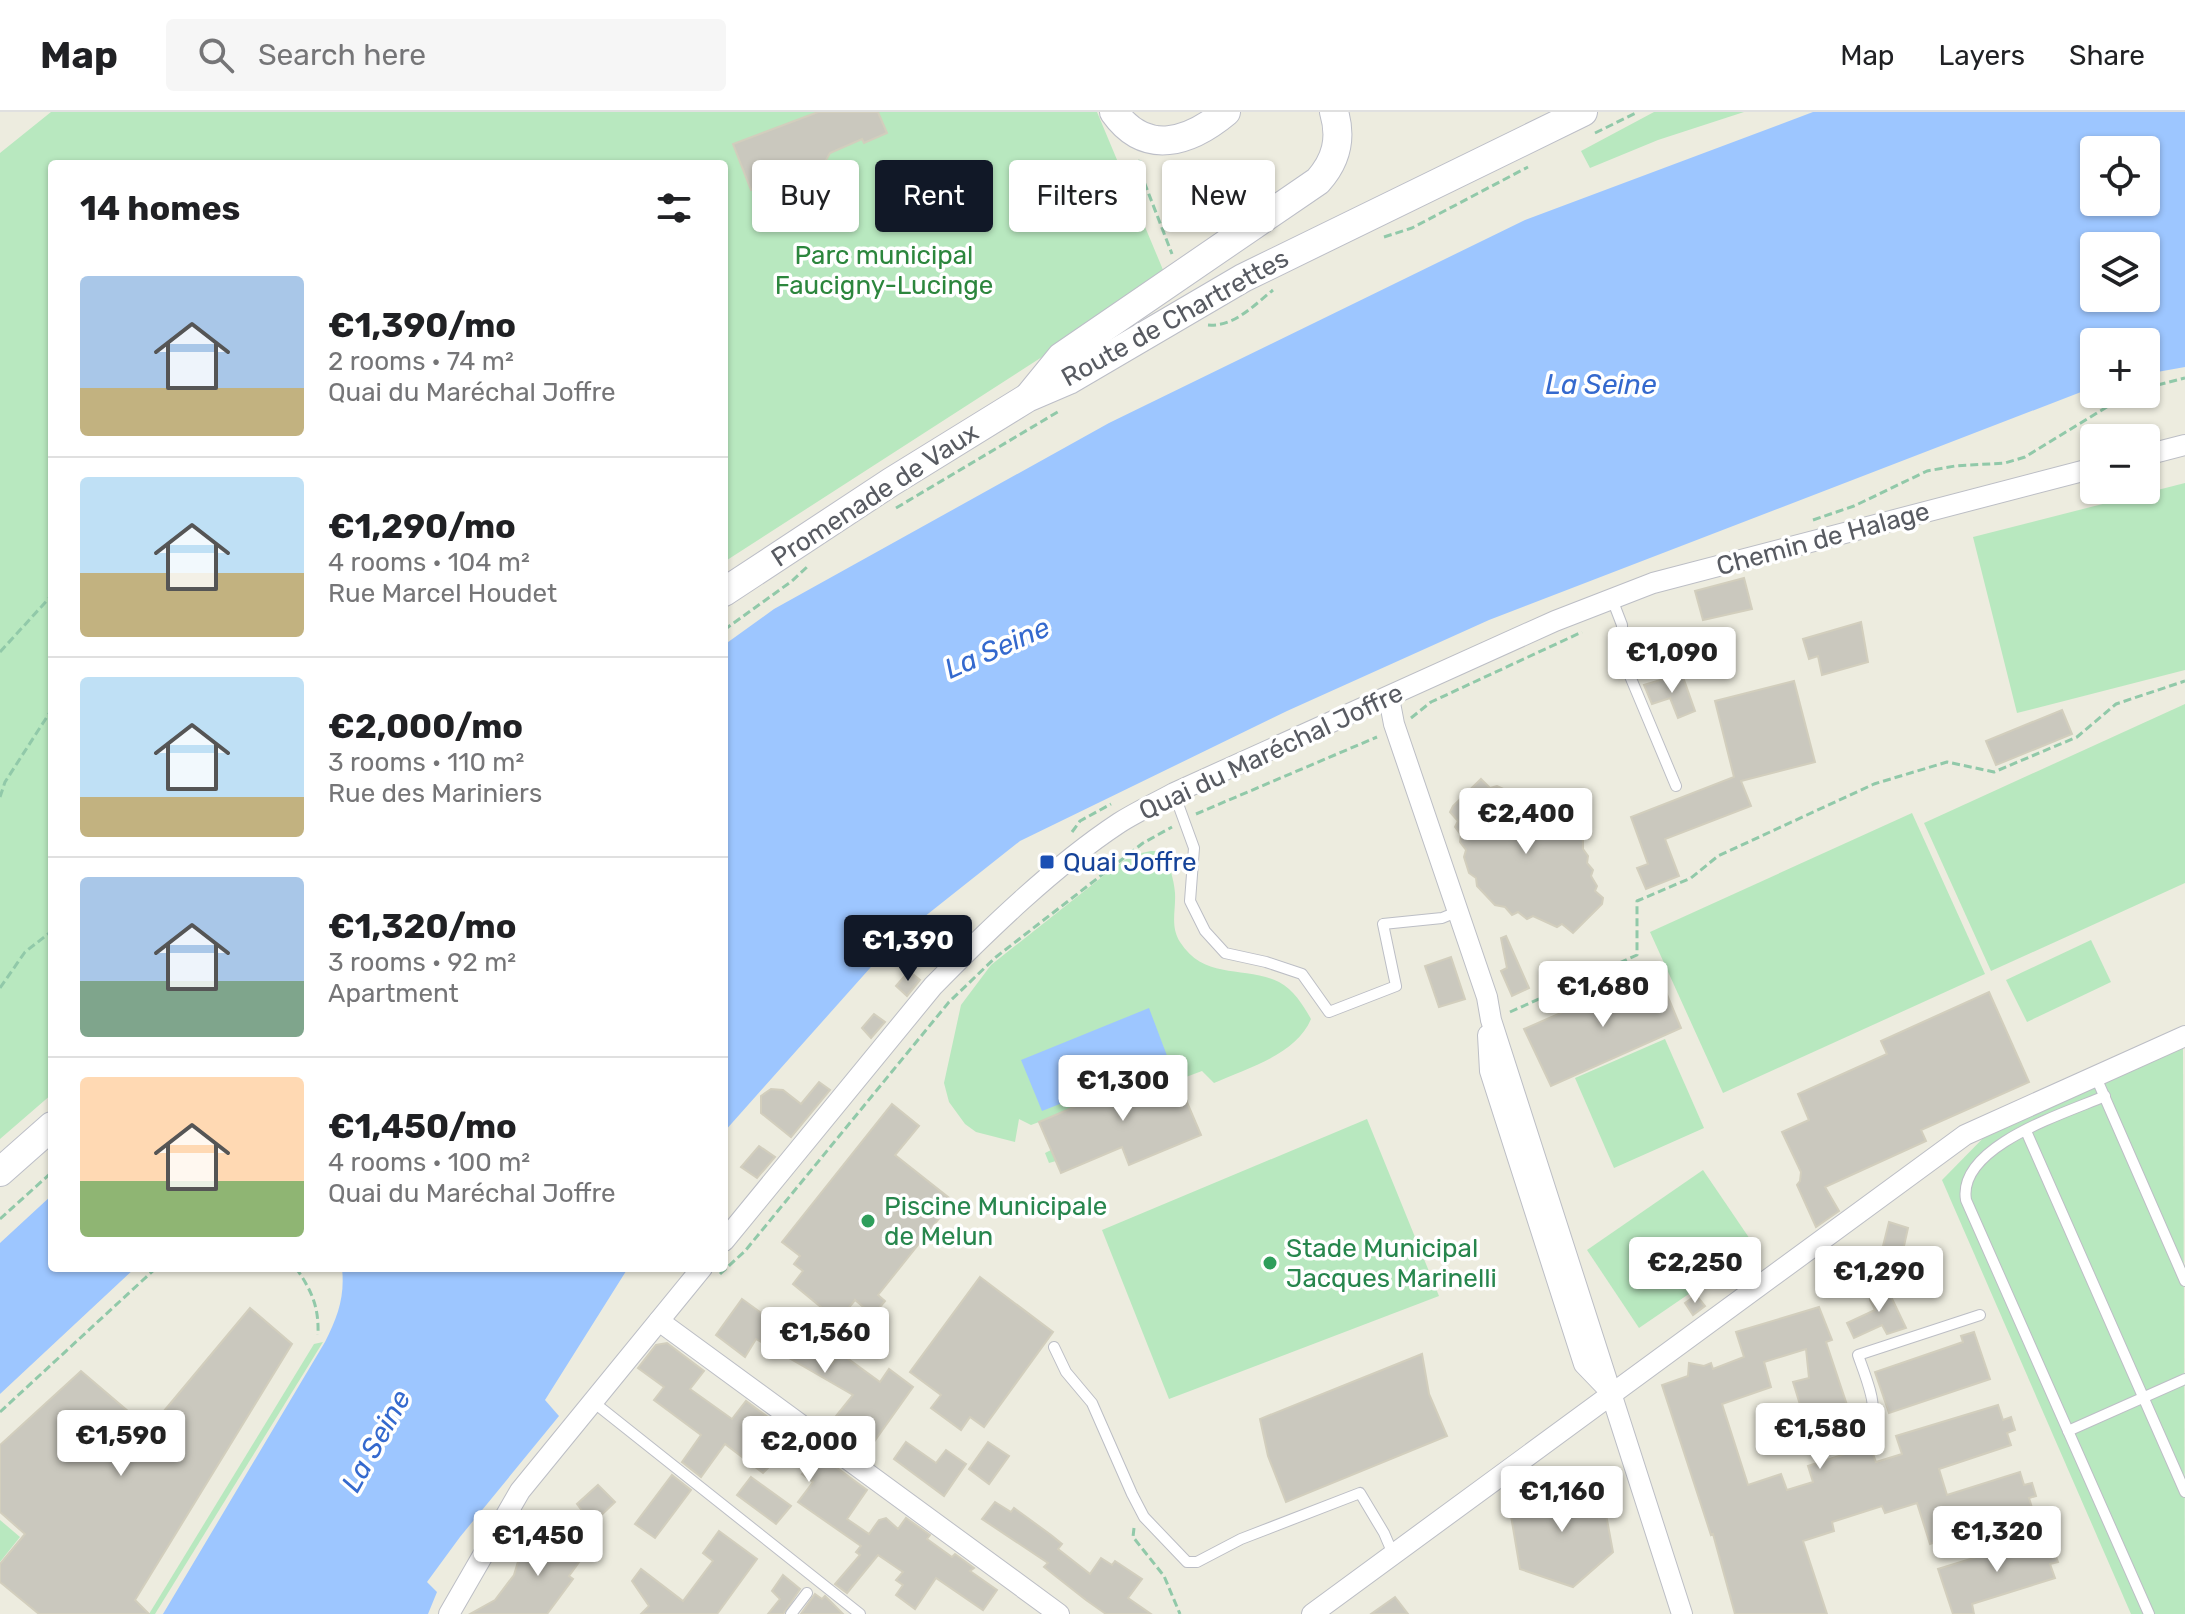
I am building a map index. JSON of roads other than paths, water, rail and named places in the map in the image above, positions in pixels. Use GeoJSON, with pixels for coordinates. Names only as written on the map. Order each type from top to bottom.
{"type":"FeatureCollection","features":[{"type":"Feature","properties":{"kind":"main road"},"geometry":{"type":"LineString","coordinates":[[1114,112],[1126,127],[1136,133],[1154,139],[1174,140],[1200,131],[1226,112]]}},
{"type":"Feature","properties":{"kind":"main road"},"geometry":{"type":"LineString","coordinates":[[1027,398],[1061,357],[1318,181],[1328,170],[1336,152],[1334,112]]}},
{"type":"Feature","properties":{"kind":"main road","name":"Route de Chartrettes"},"geometry":{"type":"LineString","coordinates":[[1027,398],[1069,380],[1243,278],[1583,126]]}},
{"type":"Feature","properties":{"kind":"main road","name":"Promenade de Vaux"},"geometry":{"type":"LineString","coordinates":[[728,589],[891,482],[1027,398]]}},
{"type":"Feature","properties":{"kind":"main road"},"geometry":{"type":"LineString","coordinates":[[0,1172],[48,1130]]}},
{"type":"Feature","properties":{"kind":"street"},"geometry":{"type":"LineString","coordinates":[[2160,451],[2185,445]]}},
{"type":"Feature","properties":{"kind":"street","name":"Chemin de Halage"},"geometry":{"type":"LineString","coordinates":[[1555,621],[1653,583],[2080,472]]}},
{"type":"Feature","properties":{"kind":"street","name":"Quai du Maréchal Joffre"},"geometry":{"type":"LineString","coordinates":[[728,1236],[933,986],[1070,859],[1120,822],[1174,793],[1555,621]]}},
{"type":"Feature","properties":{"kind":"street"},"geometry":{"type":"LineString","coordinates":[[1389,698],[1394,724],[1487,997],[1491,1020],[1682,1614]]}},
{"type":"Feature","properties":{"kind":"street"},"geometry":{"type":"LineString","coordinates":[[1487,997],[1490,1071],[1584,1364],[1612,1393]]}},
{"type":"Feature","properties":{"kind":"street"},"geometry":{"type":"LineString","coordinates":[[1312,1614],[1965,1135],[2185,1036]]}},
{"type":"Feature","properties":{"kind":"street"},"geometry":{"type":"LineString","coordinates":[[449,1614],[520,1491],[698,1272]]}},
{"type":"Feature","properties":{"kind":"street"},"geometry":{"type":"LineString","coordinates":[[659,1321],[1059,1614]]}},
{"type":"Feature","properties":{"kind":"lane"},"geometry":{"type":"LineString","coordinates":[[1612,599],[1622,625],[1622,657],[1676,786]]}},
{"type":"Feature","properties":{"kind":"lane"},"geometry":{"type":"LineString","coordinates":[[1174,793],[1194,848],[1190,901],[1205,931],[1225,953],[1302,974],[1329,1012],[1396,986],[1383,924],[1442,918],[1459,911]]}},
{"type":"Feature","properties":{"kind":"lane"},"geometry":{"type":"LineString","coordinates":[[2095,1075],[2185,1281]]}},
{"type":"Feature","properties":{"kind":"lane"},"geometry":{"type":"LineString","coordinates":[[2105,1096],[1999,1143],[1980,1159],[1965,1191],[2149,1614]]}},
{"type":"Feature","properties":{"kind":"lane"},"geometry":{"type":"LineString","coordinates":[[2026,1131],[2185,1492]]}},
{"type":"Feature","properties":{"kind":"lane"},"geometry":{"type":"LineString","coordinates":[[1785,1448],[1857,1426],[1869,1416],[1873,1403],[1858,1355],[1980,1315]]}},
{"type":"Feature","properties":{"kind":"lane"},"geometry":{"type":"LineString","coordinates":[[1054,1347],[1066,1372],[1092,1403],[1144,1517],[1187,1562],[1197,1562],[1241,1539],[1360,1493],[1393,1554]]}},
{"type":"Feature","properties":{"kind":"lane"},"geometry":{"type":"LineString","coordinates":[[2068,1431],[2185,1379]]}},
{"type":"Feature","properties":{"kind":"lane"},"geometry":{"type":"LineString","coordinates":[[592,1401],[860,1614]]}},
{"type":"Feature","properties":{"kind":"lane"},"geometry":{"type":"LineString","coordinates":[[791,1614],[807,1593]]}},
{"type":"Feature","properties":{"kind":"water","name":"La Seine"},"geometry":{"type":"Polygon","coordinates":[[[1813,112],[2185,112],[2185,367],[2160,371],[2160,328],[2080,328],[2080,392],[1489,620],[1287,711],[1020,841],[895,940],[728,1128],[728,642],[774,609],[1109,423],[1525,220],[1813,112]]]}},
{"type":"Feature","properties":{"kind":"water"},"geometry":{"type":"Polygon","coordinates":[[[1149,1008],[1169,1061],[1042,1111],[1021,1060],[1149,1008]]]}},
{"type":"Feature","properties":{"kind":"water"},"geometry":{"type":"Polygon","coordinates":[[[48,1199],[48,1272],[131,1272],[0,1394],[0,1243],[48,1199]]]}},
{"type":"Feature","properties":{"kind":"water","name":"La Seine"},"geometry":{"type":"Polygon","coordinates":[[[342,1272],[625,1272],[545,1400],[559,1416],[427,1582],[437,1592],[428,1614],[163,1614],[325,1342],[340,1306],[342,1272]]]}},
{"type":"Feature","properties":{"kind":"place","name":"Quai Joffre"},"geometry":{"type":"Point","coordinates":[1047,862]}},
{"type":"Feature","properties":{"kind":"place","name":"Piscine Municipale de Melun"},"geometry":{"type":"Point","coordinates":[868,1221]}},
{"type":"Feature","properties":{"kind":"place","name":"Stade Municipal Jacques Marinelli"},"geometry":{"type":"Point","coordinates":[1270,1263]}},
{"type":"Feature","properties":{"kind":"park label","name":"Parc municipal Faucigny-Lucinge"},"geometry":{"type":"Point","coordinates":[884,270]}}]}
